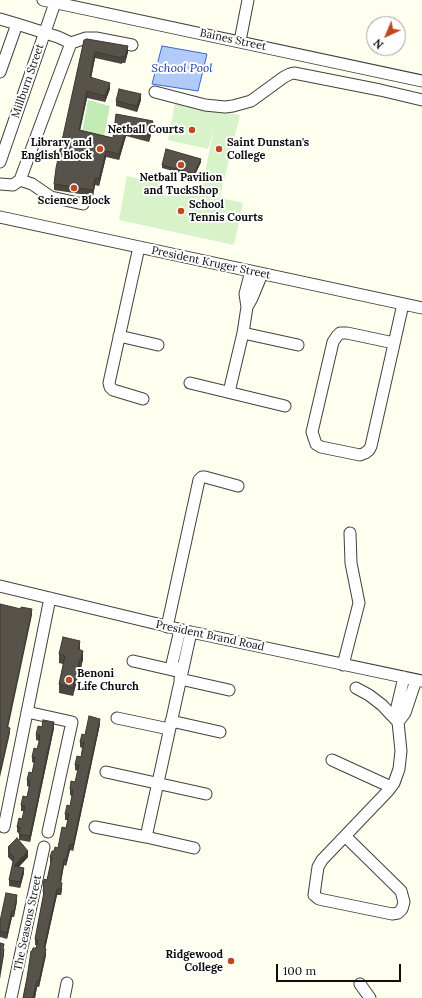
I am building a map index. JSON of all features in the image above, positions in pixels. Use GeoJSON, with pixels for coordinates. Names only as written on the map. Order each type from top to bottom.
{"type":"FeatureCollection","features":[{"type":"Feature","properties":{"kind":"street","name":"Baines Street"},"geometry":{"type":"LineString","coordinates":[[43,0],[56,1],[422,81]]}},
{"type":"Feature","properties":{"kind":"street"},"geometry":{"type":"LineString","coordinates":[[240,41],[248,0]]}},
{"type":"Feature","properties":{"kind":"street","name":"Millburn Street"},"geometry":{"type":"LineString","coordinates":[[0,162],[56,1]]}},
{"type":"Feature","properties":{"kind":"street"},"geometry":{"type":"LineString","coordinates":[[0,19],[58,37],[71,43],[86,38],[96,38],[132,45]]}},
{"type":"Feature","properties":{"kind":"street"},"geometry":{"type":"LineString","coordinates":[[0,72],[16,24]]}},
{"type":"Feature","properties":{"kind":"street"},"geometry":{"type":"LineString","coordinates":[[0,184],[13,185],[20,180],[71,43]]}},
{"type":"Feature","properties":{"kind":"street"},"geometry":{"type":"LineString","coordinates":[[155,92],[205,105],[225,107],[234,106],[251,101],[284,77],[294,73],[422,100]]}},
{"type":"Feature","properties":{"kind":"street"},"geometry":{"type":"LineString","coordinates":[[20,180],[32,184],[51,197],[83,204]]}},
{"type":"Feature","properties":{"kind":"street","name":"President Kruger Street"},"geometry":{"type":"LineString","coordinates":[[0,217],[422,308]]}},
{"type":"Feature","properties":{"kind":"street"},"geometry":{"type":"LineString","coordinates":[[139,247],[109,382],[110,387],[113,390],[143,399]]}},
{"type":"Feature","properties":{"kind":"street"},"geometry":{"type":"LineString","coordinates":[[229,392],[243,333],[247,307],[252,298],[256,272]]}},
{"type":"Feature","properties":{"kind":"street"},"geometry":{"type":"LineString","coordinates":[[394,343],[347,333],[340,333],[337,336],[333,342],[312,432],[316,444],[321,447],[360,455],[369,450],[371,446],[403,304]]}},
{"type":"Feature","properties":{"kind":"street"},"geometry":{"type":"LineString","coordinates":[[243,333],[298,345]]}},
{"type":"Feature","properties":{"kind":"street"},"geometry":{"type":"LineString","coordinates":[[119,336],[158,345]]}},
{"type":"Feature","properties":{"kind":"street"},"geometry":{"type":"LineString","coordinates":[[190,383],[285,406]]}},
{"type":"Feature","properties":{"kind":"street"},"geometry":{"type":"LineString","coordinates":[[167,627],[199,480],[205,476],[238,486]]}},
{"type":"Feature","properties":{"kind":"street"},"geometry":{"type":"LineString","coordinates":[[343,665],[358,603],[351,563],[350,533]]}},
{"type":"Feature","properties":{"kind":"street","name":"President Brand Road"},"geometry":{"type":"LineString","coordinates":[[0,586],[167,627],[419,680]]}},
{"type":"Feature","properties":{"kind":"street"},"geometry":{"type":"LineString","coordinates":[[4,827],[50,598]]}},
{"type":"Feature","properties":{"kind":"street"},"geometry":{"type":"LineString","coordinates":[[146,837],[181,675],[185,631]]}},
{"type":"Feature","properties":{"kind":"street"},"geometry":{"type":"LineString","coordinates":[[133,661],[229,690]]}},
{"type":"Feature","properties":{"kind":"street"},"geometry":{"type":"LineString","coordinates":[[345,836],[401,892],[404,902],[402,909],[398,913],[392,914],[319,900],[314,895],[318,867],[322,860],[394,783],[399,769],[401,751],[396,711],[404,677]]}},
{"type":"Feature","properties":{"kind":"street"},"geometry":{"type":"LineString","coordinates":[[398,722],[405,713],[419,680]]}},
{"type":"Feature","properties":{"kind":"street"},"geometry":{"type":"LineString","coordinates":[[356,688],[369,695],[382,705],[398,722]]}},
{"type":"Feature","properties":{"kind":"street"},"geometry":{"type":"LineString","coordinates":[[27,712],[72,722],[48,832]]}},
{"type":"Feature","properties":{"kind":"street"},"geometry":{"type":"LineString","coordinates":[[117,718],[220,732]]}},
{"type":"Feature","properties":{"kind":"street"},"geometry":{"type":"LineString","coordinates":[[332,760],[391,787]]}},
{"type":"Feature","properties":{"kind":"street"},"geometry":{"type":"LineString","coordinates":[[106,772],[206,794]]}},
{"type":"Feature","properties":{"kind":"street"},"geometry":{"type":"LineString","coordinates":[[95,827],[194,848]]}},
{"type":"Feature","properties":{"kind":"street","name":"The Seasons Street"},"geometry":{"type":"LineString","coordinates":[[11,998],[44,847]]}},
{"type":"Feature","properties":{"kind":"street"},"geometry":{"type":"LineString","coordinates":[[64,998],[67,983]]}},
{"type":"Feature","properties":{"kind":"street"},"geometry":{"type":"LineString","coordinates":[[360,984],[370,998]]}},
{"type":"Feature","properties":{"kind":"green space"},"geometry":{"type":"Polygon","coordinates":[[[176,97],[217,109],[217,115],[218,111],[240,115],[220,196],[201,190],[214,130],[208,149],[168,140],[176,97]]]}},
{"type":"Feature","properties":{"kind":"green space"},"geometry":{"type":"Polygon","coordinates":[[[88,100],[110,106],[103,142],[81,137],[88,100]]]}},
{"type":"Feature","properties":{"kind":"green space","name":"School Tennis Courts"},"geometry":{"type":"Polygon","coordinates":[[[127,176],[243,203],[234,245],[119,220],[127,176]]]}},
{"type":"Feature","properties":{"kind":"water","name":"School Pool"},"geometry":{"type":"Polygon","coordinates":[[[162,46],[207,54],[198,91],[152,84],[162,46]]]}},
{"type":"Feature","properties":{"kind":"building"},"geometry":{"type":"Polygon","coordinates":[[[87,39],[128,46],[125,57],[122,56],[122,58],[95,52],[90,77],[110,83],[105,96],[87,91],[79,130],[113,138],[116,114],[153,121],[149,135],[126,130],[119,154],[106,151],[99,179],[95,178],[93,190],[54,184],[56,168],[84,40],[87,39]]]}},
{"type":"Feature","properties":{"kind":"building"},"geometry":{"type":"Polygon","coordinates":[[[119,89],[141,94],[137,106],[116,101],[119,89]]]}},
{"type":"Feature","properties":{"kind":"building","name":"Netball Pavilion and TuckShop"},"geometry":{"type":"Polygon","coordinates":[[[166,149],[201,159],[194,174],[162,165],[166,149]]]}},
{"type":"Feature","properties":{"kind":"building"},"geometry":{"type":"Polygon","coordinates":[[[0,604],[21,609],[21,607],[32,609],[7,727],[10,728],[0,772],[0,604]]]}},
{"type":"Feature","properties":{"kind":"building","name":"Benoni Life Church"},"geometry":{"type":"Polygon","coordinates":[[[63,637],[80,641],[78,649],[83,651],[73,688],[59,684],[65,656],[59,654],[63,637]]]}},
{"type":"Feature","properties":{"kind":"building"},"geometry":{"type":"Polygon","coordinates":[[[89,716],[100,719],[73,845],[70,844],[66,860],[64,859],[60,882],[62,883],[61,889],[57,889],[44,948],[46,949],[39,981],[37,981],[33,998],[23,998],[31,951],[33,948],[36,948],[38,940],[35,939],[44,892],[44,879],[47,880],[52,857],[50,857],[55,847],[58,848],[62,827],[66,828],[69,814],[65,814],[67,805],[70,806],[73,790],[70,789],[71,781],[75,782],[79,765],[75,765],[77,756],[81,757],[84,742],[80,742],[82,734],[85,735],[89,716]]]}},
{"type":"Feature","properties":{"kind":"building"},"geometry":{"type":"Polygon","coordinates":[[[43,720],[54,722],[30,836],[19,834],[20,827],[17,827],[19,818],[22,819],[25,806],[21,805],[23,796],[27,797],[29,788],[30,781],[27,780],[29,772],[32,773],[34,764],[35,757],[32,757],[34,748],[37,749],[39,742],[40,735],[36,735],[38,726],[42,727],[43,720]]]}},
{"type":"Feature","properties":{"kind":"building"},"geometry":{"type":"Polygon","coordinates":[[[17,838],[28,851],[14,866],[24,868],[20,882],[9,880],[14,857],[8,851],[10,849],[8,847],[17,838]]]}},
{"type":"Feature","properties":{"kind":"building"},"geometry":{"type":"Polygon","coordinates":[[[6,893],[17,895],[7,933],[0,931],[0,921],[6,893]]]}},
{"type":"Feature","properties":{"kind":"building"},"geometry":{"type":"Polygon","coordinates":[[[0,943],[4,944],[4,949],[0,973],[0,943]]]}},
{"type":"Feature","properties":{"kind":"place","name":"Netball Courts"},"geometry":{"type":"Point","coordinates":[192,130]}},
{"type":"Feature","properties":{"kind":"place","name":"Library and English Block"},"geometry":{"type":"Point","coordinates":[100,149]}},
{"type":"Feature","properties":{"kind":"place","name":"Saint Dunstan's College"},"geometry":{"type":"Point","coordinates":[219,149]}},
{"type":"Feature","properties":{"kind":"place","name":"Netball Pavilion and TuckShop"},"geometry":{"type":"Point","coordinates":[181,165]}},
{"type":"Feature","properties":{"kind":"place","name":"Science Block"},"geometry":{"type":"Point","coordinates":[74,188]}},
{"type":"Feature","properties":{"kind":"place","name":"School Tennis Courts"},"geometry":{"type":"Point","coordinates":[181,211]}},
{"type":"Feature","properties":{"kind":"place","name":"Benoni Life Church"},"geometry":{"type":"Point","coordinates":[69,680]}},
{"type":"Feature","properties":{"kind":"place","name":"Ridgewood College"},"geometry":{"type":"Point","coordinates":[231,961]}}]}
